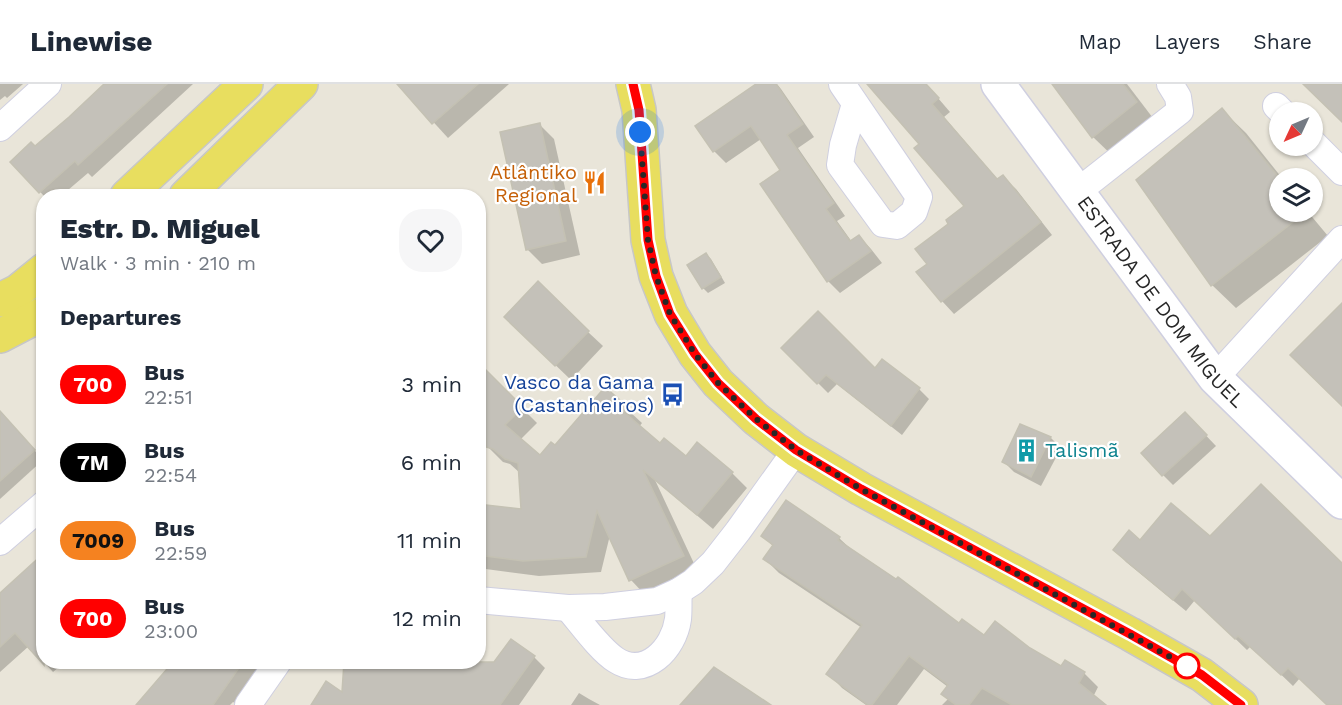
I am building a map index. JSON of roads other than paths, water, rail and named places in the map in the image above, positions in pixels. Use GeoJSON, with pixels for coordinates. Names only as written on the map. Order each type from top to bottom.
{"type":"FeatureCollection","features":[{"type":"Feature","properties":{"kind":"main road"},"geometry":{"type":"LineString","coordinates":[[134,189],[246,84]]}},
{"type":"Feature","properties":{"kind":"main road"},"geometry":{"type":"LineString","coordinates":[[193,189],[301,84]]}},
{"type":"Feature","properties":{"kind":"main road"},"geometry":{"type":"LineString","coordinates":[[633,84],[639,110],[648,240],[656,276],[670,314],[695,354],[718,383],[756,419],[796,450],[861,489],[1202,675],[1241,705]]}},
{"type":"Feature","properties":{"kind":"main road"},"geometry":{"type":"LineString","coordinates":[[0,300],[18,291],[36,276]]}},
{"type":"Feature","properties":{"kind":"main road"},"geometry":{"type":"LineString","coordinates":[[0,336],[36,317]]}},
{"type":"Feature","properties":{"kind":"street"},"geometry":{"type":"LineString","coordinates":[[0,128],[48,84]]}},
{"type":"Feature","properties":{"kind":"street","name":"ESTRADA DE DOM MIGUEL"},"geometry":{"type":"LineString","coordinates":[[998,84],[1215,378],[1342,502]]}},
{"type":"Feature","properties":{"kind":"street"},"geometry":{"type":"LineString","coordinates":[[1077,192],[1180,111],[1178,97],[1170,84]]}},
{"type":"Feature","properties":{"kind":"street"},"geometry":{"type":"LineString","coordinates":[[1323,153],[1342,172]]}},
{"type":"Feature","properties":{"kind":"street"},"geometry":{"type":"LineString","coordinates":[[1215,378],[1342,239]]}},
{"type":"Feature","properties":{"kind":"street"},"geometry":{"type":"LineString","coordinates":[[486,601],[568,608],[605,607],[657,601],[679,591],[693,582],[713,563],[796,450]]}},
{"type":"Feature","properties":{"kind":"street"},"geometry":{"type":"LineString","coordinates":[[0,542],[36,511]]}},
{"type":"Feature","properties":{"kind":"street"},"geometry":{"type":"LineString","coordinates":[[568,608],[613,659],[623,664],[639,666],[650,663],[662,654],[671,640],[678,621],[679,591]]}},
{"type":"Feature","properties":{"kind":"street"},"geometry":{"type":"LineString","coordinates":[[248,705],[273,669]]}},
{"type":"Feature","properties":{"kind":"place","name":"Atlântiko Regional"},"geometry":{"type":"Point","coordinates":[595,183]}},
{"type":"Feature","properties":{"kind":"place","name":"Vasco da Gama (Castanheiros)"},"geometry":{"type":"Point","coordinates":[672,394]}},
{"type":"Feature","properties":{"kind":"place","name":"Talismã"},"geometry":{"type":"Point","coordinates":[1027,450]}}]}
